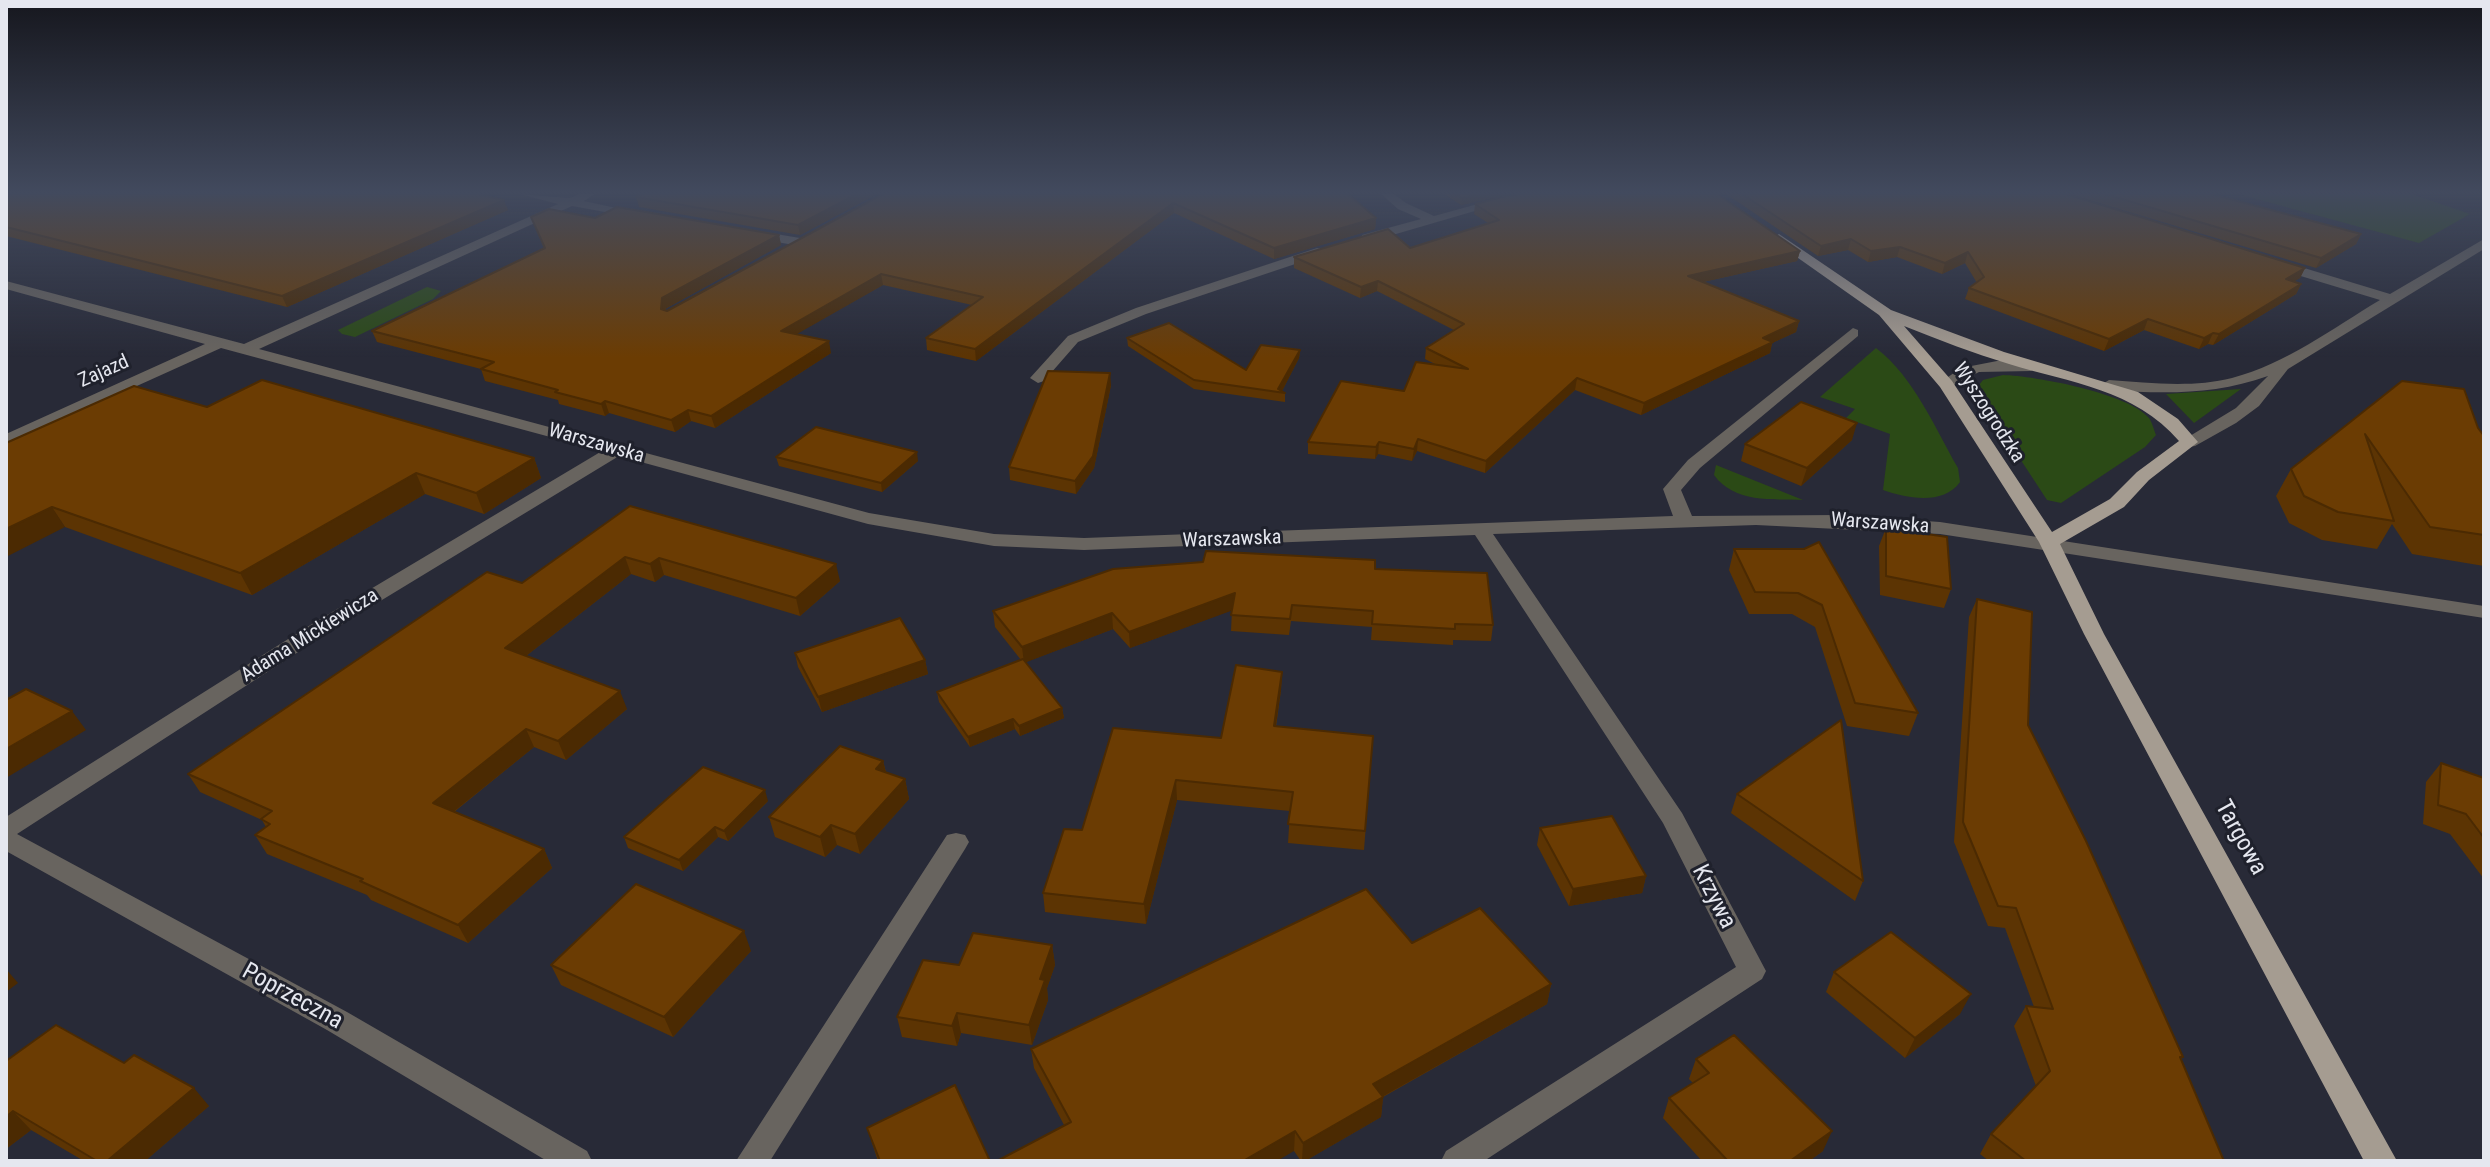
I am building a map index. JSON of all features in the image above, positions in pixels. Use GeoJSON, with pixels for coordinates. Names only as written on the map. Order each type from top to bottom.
{"type":"FeatureCollection","features":[{"type":"Feature","properties":{"kind":"main road","name":"Wyszogrodzka"},"geometry":{"type":"LineString","coordinates":[[1794,248],[1884,312],[1970,347],[2109,385],[2147,402],[2173,420],[2189,442]]}},
{"type":"Feature","properties":{"kind":"main road","name":"Wyszogrodzka"},"geometry":{"type":"LineString","coordinates":[[1884,312],[1946,384],[2006,481],[2049,542]]}},
{"type":"Feature","properties":{"kind":"main road"},"geometry":{"type":"LineString","coordinates":[[2049,542],[2117,503],[2143,476],[2189,442]]}},
{"type":"Feature","properties":{"kind":"main road","name":"Targowa"},"geometry":{"type":"LineString","coordinates":[[2049,542],[2094,634],[2381,1161]]}},
{"type":"Feature","properties":{"kind":"street"},"geometry":{"type":"LineString","coordinates":[[244,350],[469,248]]}},
{"type":"Feature","properties":{"kind":"street"},"geometry":{"type":"LineString","coordinates":[[774,257],[789,248]]}},
{"type":"Feature","properties":{"kind":"street"},"geometry":{"type":"LineString","coordinates":[[2109,385],[2169,389],[2233,383],[2282,366],[2475,248]]}},
{"type":"Feature","properties":{"kind":"street"},"geometry":{"type":"LineString","coordinates":[[1038,378],[1073,339],[1141,311],[1329,249]]}},
{"type":"Feature","properties":{"kind":"street"},"geometry":{"type":"LineString","coordinates":[[2256,257],[2391,299]]}},
{"type":"Feature","properties":{"kind":"street","name":"Warszawska"},"geometry":{"type":"LineString","coordinates":[[6,285],[868,518],[994,540],[1159,543],[1685,523],[1839,521],[1925,526],[2049,542],[2484,612]]}},
{"type":"Feature","properties":{"kind":"street"},"geometry":{"type":"LineString","coordinates":[[1685,523],[1672,489],[1694,464],[1853,333]]}},
{"type":"Feature","properties":{"kind":"street","name":"Zajazd"},"geometry":{"type":"LineString","coordinates":[[11,433],[219,343]]}},
{"type":"Feature","properties":{"kind":"street"},"geometry":{"type":"LineString","coordinates":[[1946,384],[1961,372],[1979,366],[2031,366]]}},
{"type":"Feature","properties":{"kind":"street"},"geometry":{"type":"LineString","coordinates":[[2189,442],[2230,421],[2270,389],[2282,366]]}},
{"type":"Feature","properties":{"kind":"street","name":"Adama Mickiewicza"},"geometry":{"type":"LineString","coordinates":[[6,829],[319,629],[617,450]]}},
{"type":"Feature","properties":{"kind":"street","name":"Krzywa"},"geometry":{"type":"LineString","coordinates":[[1457,1161],[1752,971],[1673,819],[1481,530]]}},
{"type":"Feature","properties":{"kind":"street","name":"Poprzeczna"},"geometry":{"type":"LineString","coordinates":[[6,839],[337,1021],[576,1161]]}},
{"type":"Feature","properties":{"kind":"street"},"geometry":{"type":"LineString","coordinates":[[752,1161],[956,842]]}},
{"type":"Feature","properties":{"kind":"green space"},"geometry":{"type":"Polygon","coordinates":[[[427,287],[441,291],[433,299],[355,337],[338,330],[427,287]]]}},
{"type":"Feature","properties":{"kind":"green space"},"geometry":{"type":"Polygon","coordinates":[[[1876,348],[1902,373],[1932,420],[1958,468],[1960,482],[1953,490],[1924,498],[1883,490],[1890,434],[1846,418],[1855,409],[1820,397],[1876,348]]]}},
{"type":"Feature","properties":{"kind":"green space"},"geometry":{"type":"Polygon","coordinates":[[[2003,375],[2058,382],[2122,401],[2149,418],[2156,435],[2145,447],[2061,503],[2047,500],[1975,390],[1983,380],[2003,375]]]}},
{"type":"Feature","properties":{"kind":"green space"},"geometry":{"type":"Polygon","coordinates":[[[2241,389],[2194,423],[2166,394],[2241,389]]]}},
{"type":"Feature","properties":{"kind":"green space"},"geometry":{"type":"Polygon","coordinates":[[[1716,465],[1803,500],[1754,498],[1732,491],[1714,475],[1716,465]]]}},
{"type":"Feature","properties":{"kind":"building"},"geometry":{"type":"Polygon","coordinates":[[[92,248],[392,248],[282,296],[92,248]]]}},
{"type":"Feature","properties":{"kind":"building"},"geometry":{"type":"Polygon","coordinates":[[[544,248],[754,248],[662,298],[661,309],[667,311],[782,248],[1111,248],[975,349],[926,338],[983,297],[881,274],[781,331],[829,341],[711,416],[688,410],[671,420],[605,401],[601,404],[481,369],[494,362],[372,331],[544,248]]]}},
{"type":"Feature","properties":{"kind":"building"},"geometry":{"type":"Polygon","coordinates":[[[1323,248],[1796,248],[1800,251],[1688,276],[1799,321],[1763,338],[1773,342],[1644,403],[1577,378],[1486,461],[1418,439],[1414,449],[1379,442],[1376,447],[1308,442],[1341,381],[1404,391],[1416,362],[1468,369],[1426,348],[1464,324],[1378,281],[1361,287],[1294,257],[1323,248]]]}},
{"type":"Feature","properties":{"kind":"building"},"geometry":{"type":"Polygon","coordinates":[[[1904,248],[2242,248],[2305,268],[2286,279],[2301,284],[2219,334],[2213,333],[2204,338],[2148,319],[2109,339],[1969,288],[1984,277],[1968,252],[1945,263],[1904,248]]]}},
{"type":"Feature","properties":{"kind":"building"},"geometry":{"type":"Polygon","coordinates":[[[2289,248],[2337,248],[2321,258],[2289,248]]]}},
{"type":"Feature","properties":{"kind":"building"},"geometry":{"type":"Polygon","coordinates":[[[1169,323],[1246,370],[1261,345],[1300,350],[1278,389],[1285,393],[1194,380],[1127,338],[1169,323]]]}},
{"type":"Feature","properties":{"kind":"building"},"geometry":{"type":"Polygon","coordinates":[[[1048,371],[1110,373],[1093,456],[1075,481],[1009,467],[1048,371]]]}},
{"type":"Feature","properties":{"kind":"building"},"geometry":{"type":"Polygon","coordinates":[[[262,380],[534,458],[476,493],[416,473],[240,573],[52,507],[6,529],[6,443],[134,386],[207,407],[262,380]]]}},
{"type":"Feature","properties":{"kind":"building"},"geometry":{"type":"Polygon","coordinates":[[[2402,381],[2464,389],[2484,436],[2484,535],[2430,527],[2365,434],[2394,521],[2338,512],[2304,496],[2291,469],[2402,381]]]}},
{"type":"Feature","properties":{"kind":"building"},"geometry":{"type":"Polygon","coordinates":[[[1801,402],[1857,423],[1807,468],[1745,444],[1801,402]]]}},
{"type":"Feature","properties":{"kind":"building"},"geometry":{"type":"Polygon","coordinates":[[[816,427],[917,452],[881,483],[776,457],[816,427]]]}},
{"type":"Feature","properties":{"kind":"building"},"geometry":{"type":"Polygon","coordinates":[[[630,506],[836,564],[796,598],[659,558],[650,564],[625,557],[505,648],[620,691],[558,741],[526,729],[433,803],[544,849],[458,925],[360,881],[363,879],[255,835],[270,824],[261,819],[272,811],[188,774],[487,572],[522,583],[630,506]]]}},
{"type":"Feature","properties":{"kind":"building"},"geometry":{"type":"Polygon","coordinates":[[[1886,528],[1947,537],[1951,589],[1886,576],[1886,528]]]}},
{"type":"Feature","properties":{"kind":"building"},"geometry":{"type":"Polygon","coordinates":[[[1819,542],[1918,713],[1855,703],[1822,605],[1798,593],[1755,592],[1734,549],[1804,549],[1819,542]]]}},
{"type":"Feature","properties":{"kind":"building"},"geometry":{"type":"Polygon","coordinates":[[[1206,551],[1375,560],[1375,569],[1487,573],[1493,625],[1455,624],[1455,629],[1372,624],[1373,611],[1292,605],[1290,619],[1231,615],[1235,593],[1129,632],[1112,613],[1022,647],[993,611],[1113,569],[1203,562],[1206,551]]]}},
{"type":"Feature","properties":{"kind":"building"},"geometry":{"type":"Polygon","coordinates":[[[1977,599],[2032,612],[2028,725],[2086,841],[2183,1057],[2180,1057],[2224,1161],[2026,1161],[1991,1134],[2050,1071],[2026,1006],[2053,1009],[2016,908],[1998,906],[1963,822],[1977,599]]]}},
{"type":"Feature","properties":{"kind":"building"},"geometry":{"type":"Polygon","coordinates":[[[900,618],[925,660],[818,697],[795,653],[900,618]]]}},
{"type":"Feature","properties":{"kind":"building"},"geometry":{"type":"Polygon","coordinates":[[[1023,659],[1062,708],[1019,726],[1013,719],[968,737],[937,692],[1023,659]]]}},
{"type":"Feature","properties":{"kind":"building"},"geometry":{"type":"Polygon","coordinates":[[[1236,665],[1282,672],[1274,726],[1373,736],[1365,831],[1288,824],[1293,792],[1176,780],[1144,904],[1043,893],[1064,829],[1082,830],[1113,728],[1221,738],[1236,665]]]}},
{"type":"Feature","properties":{"kind":"building"},"geometry":{"type":"Polygon","coordinates":[[[26,689],[72,711],[6,749],[6,700],[26,689]]]}},
{"type":"Feature","properties":{"kind":"building"},"geometry":{"type":"Polygon","coordinates":[[[1841,720],[1863,881],[1737,794],[1841,720]]]}},
{"type":"Feature","properties":{"kind":"building"},"geometry":{"type":"Polygon","coordinates":[[[840,746],[883,761],[876,769],[905,779],[855,834],[831,825],[820,837],[769,817],[840,746]]]}},
{"type":"Feature","properties":{"kind":"building"},"geometry":{"type":"Polygon","coordinates":[[[2441,763],[2484,778],[2484,838],[2466,814],[2438,805],[2441,763]]]}},
{"type":"Feature","properties":{"kind":"building"},"geometry":{"type":"Polygon","coordinates":[[[703,767],[765,790],[724,831],[715,827],[679,860],[624,837],[703,767]]]}},
{"type":"Feature","properties":{"kind":"building"},"geometry":{"type":"Polygon","coordinates":[[[1612,816],[1646,876],[1573,889],[1540,828],[1612,816]]]}},
{"type":"Feature","properties":{"kind":"building"},"geometry":{"type":"Polygon","coordinates":[[[636,884],[744,931],[664,1017],[551,965],[636,884]]]}},
{"type":"Feature","properties":{"kind":"building"},"geometry":{"type":"Polygon","coordinates":[[[1366,889],[1412,943],[1480,908],[1551,984],[1373,1084],[1383,1097],[1303,1143],[1295,1131],[1243,1161],[997,1161],[1071,1122],[1031,1049],[1366,889]]]}},
{"type":"Feature","properties":{"kind":"building"},"geometry":{"type":"Polygon","coordinates":[[[1891,932],[1971,994],[1915,1038],[1834,972],[1891,932]]]}},
{"type":"Feature","properties":{"kind":"building"},"geometry":{"type":"Polygon","coordinates":[[[973,933],[1052,945],[1040,979],[1045,980],[1029,1025],[957,1013],[952,1026],[897,1017],[923,960],[959,965],[973,933]]]}},
{"type":"Feature","properties":{"kind":"building"},"geometry":{"type":"Polygon","coordinates":[[[56,1025],[124,1063],[134,1055],[194,1088],[107,1161],[97,1161],[13,1111],[6,1117],[6,1061],[56,1025]]]}},
{"type":"Feature","properties":{"kind":"building"},"geometry":{"type":"Polygon","coordinates":[[[1734,1035],[1832,1131],[1790,1161],[1728,1161],[1669,1098],[1709,1073],[1696,1059],[1734,1035]]]}},
{"type":"Feature","properties":{"kind":"building"},"geometry":{"type":"Polygon","coordinates":[[[955,1085],[990,1161],[880,1161],[867,1128],[955,1085]]]}}]}
